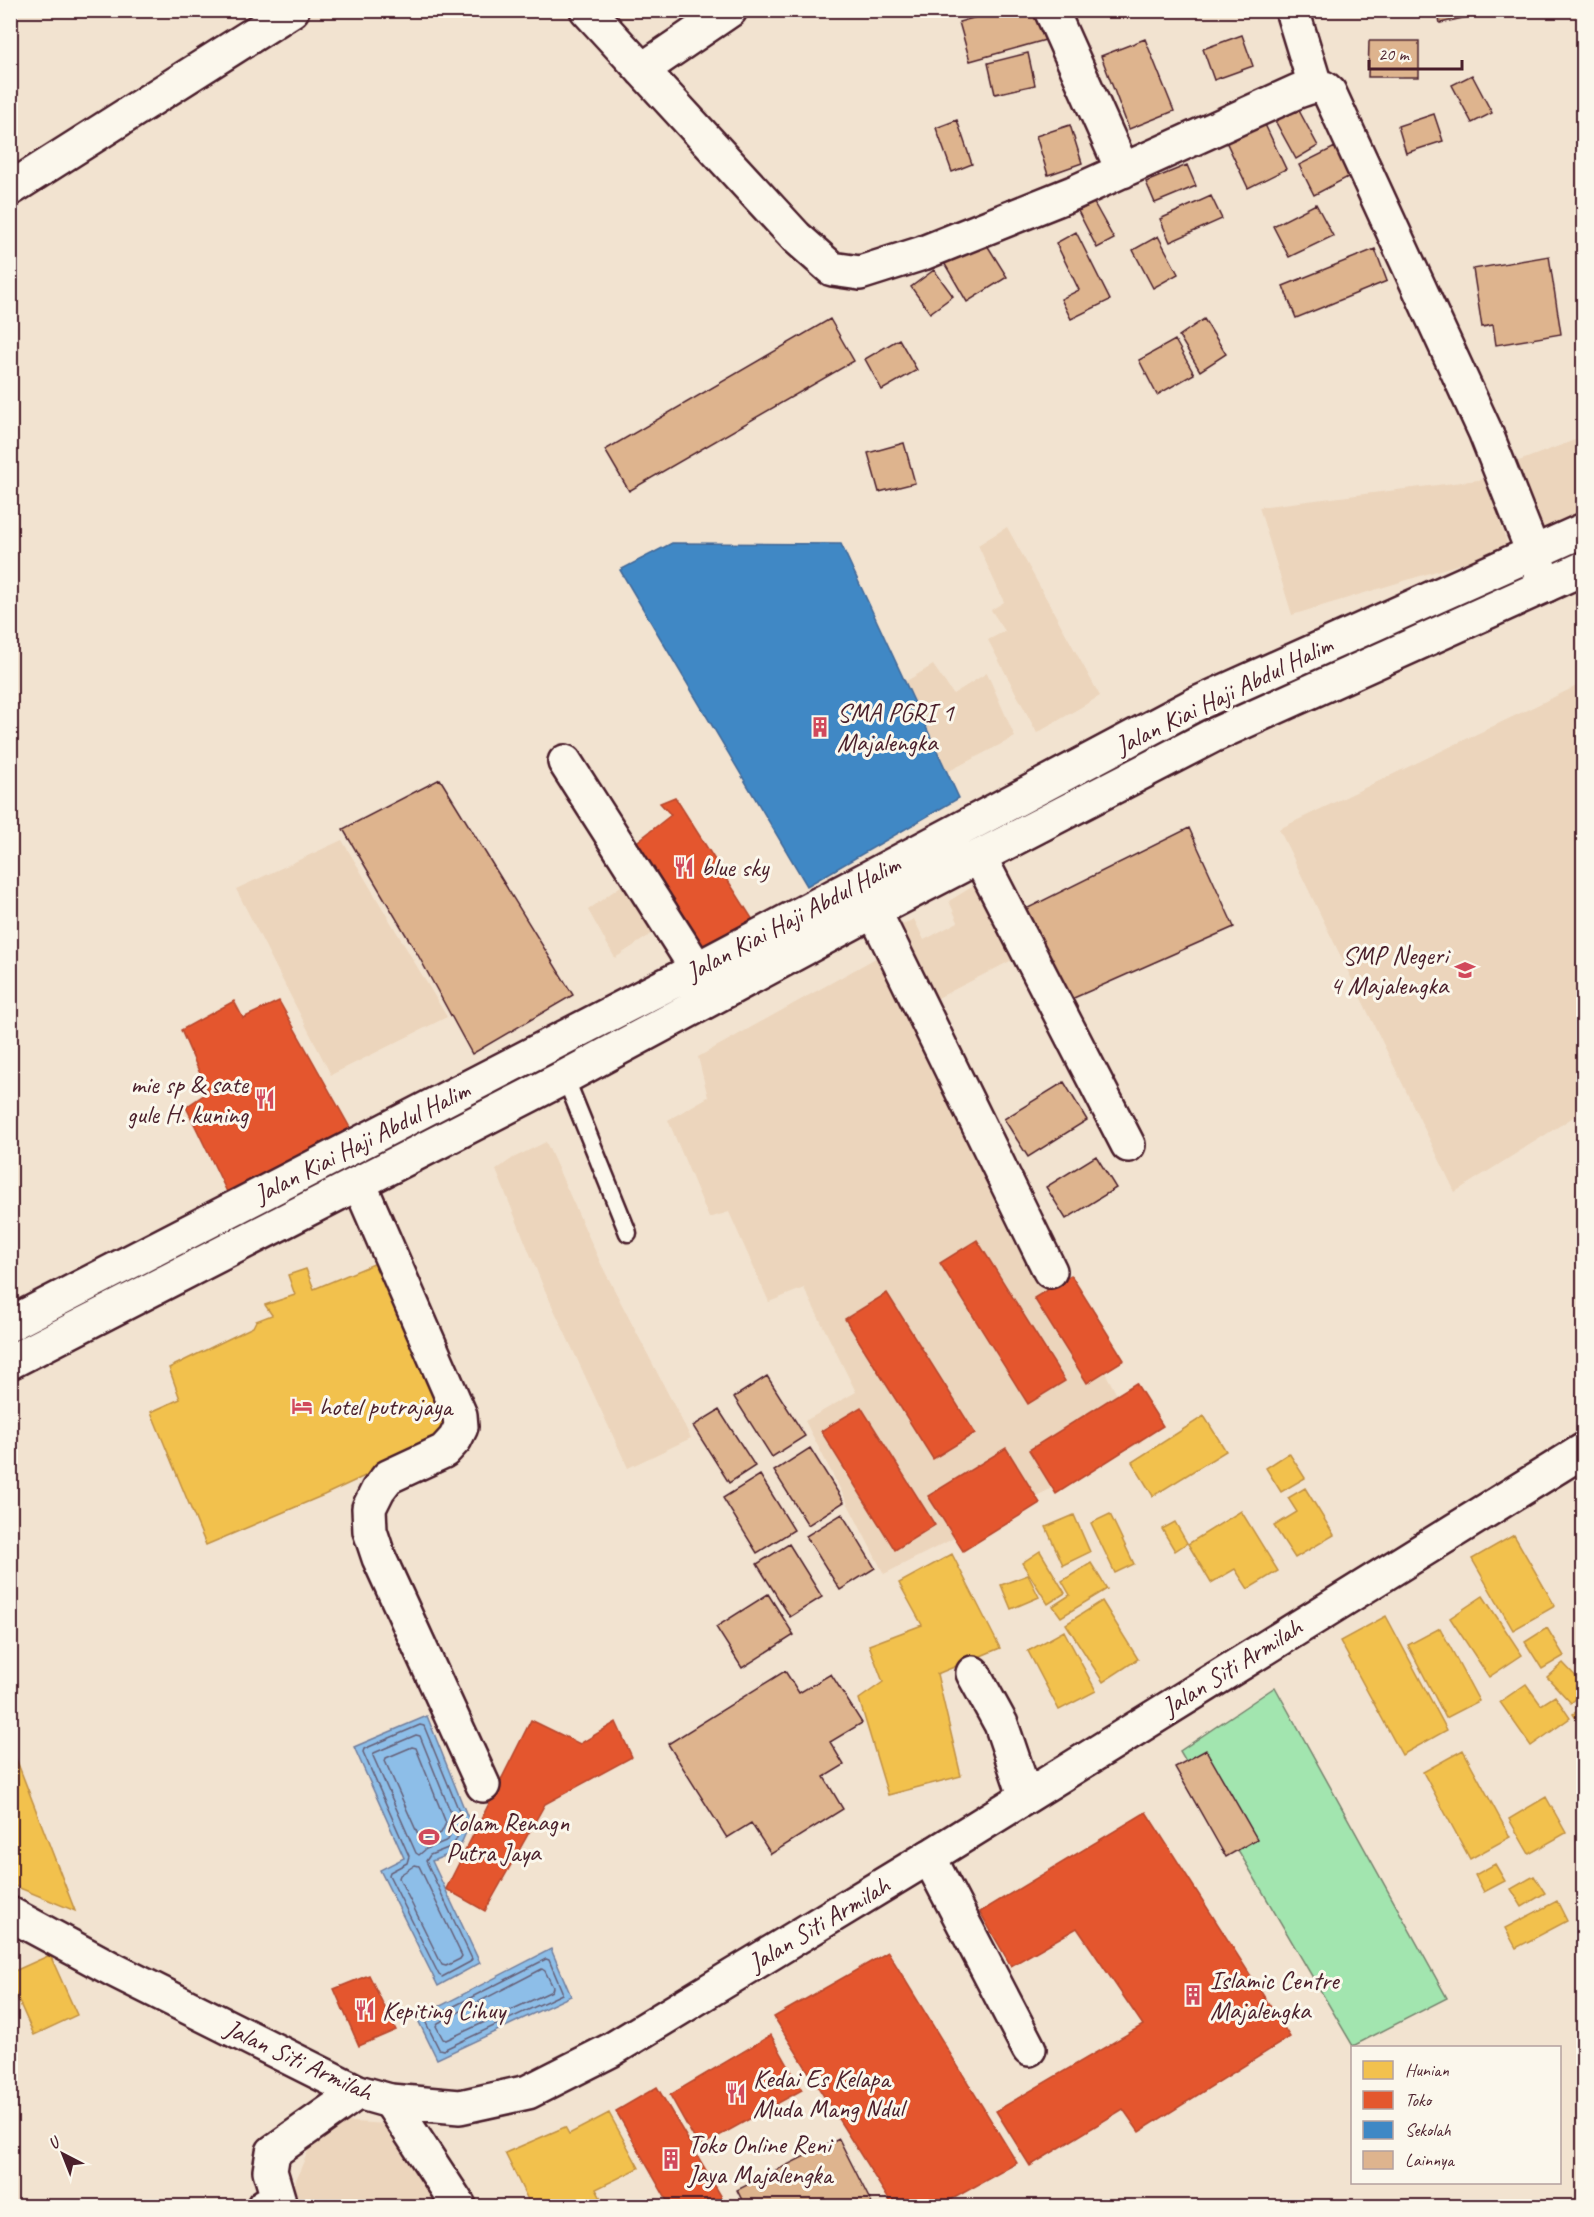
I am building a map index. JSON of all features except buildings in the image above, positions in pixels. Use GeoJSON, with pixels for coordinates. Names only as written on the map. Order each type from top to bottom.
{"type":"FeatureCollection","features":[{"type":"Feature","properties":{"kind":"main road"},"geometry":{"type":"LineString","coordinates":[[10,189],[292,10]]}},
{"type":"Feature","properties":{"kind":"main road"},"geometry":{"type":"LineString","coordinates":[[587,10],[796,237],[832,269],[860,273],[923,253],[1073,193],[1298,91],[1315,85],[1324,87],[1329,92],[1485,431],[1546,585]]}},
{"type":"Feature","properties":{"kind":"main road"},"geometry":{"type":"LineString","coordinates":[[642,70],[730,10]]}},
{"type":"Feature","properties":{"kind":"main road"},"geometry":{"type":"LineString","coordinates":[[1051,10],[1123,171]]}},
{"type":"Feature","properties":{"kind":"main road"},"geometry":{"type":"LineString","coordinates":[[1292,10],[1315,85]]}},
{"type":"Feature","properties":{"kind":"main road","name":"Jalan Kiai Haji Abdul Halim"},"geometry":{"type":"LineString","coordinates":[[10,1324],[697,969],[1194,705],[1584,530]]}},
{"type":"Feature","properties":{"kind":"main road","name":"Jalan Kiai Haji Abdul Halim"},"geometry":{"type":"LineString","coordinates":[[10,1362],[565,1077],[874,911],[1212,736],[1584,568]]}},
{"type":"Feature","properties":{"kind":"main road"},"geometry":{"type":"LineString","coordinates":[[565,762],[697,969]]}},
{"type":"Feature","properties":{"kind":"main road"},"geometry":{"type":"LineString","coordinates":[[980,858],[1128,1145]]}},
{"type":"Feature","properties":{"kind":"main road"},"geometry":{"type":"LineString","coordinates":[[874,911],[1050,1272]]}},
{"type":"Feature","properties":{"kind":"main road"},"geometry":{"type":"LineString","coordinates":[[359,1184],[460,1415],[460,1426],[455,1439],[444,1452],[388,1477],[369,1508],[370,1531],[379,1558],[483,1785]]}},
{"type":"Feature","properties":{"kind":"main road","name":"Jalan Siti Armilah"},"geometry":{"type":"LineString","coordinates":[[10,1914],[114,1970],[358,2092],[390,2100],[460,2107],[528,2092],[611,2050],[929,1857],[1584,1450]]}},
{"type":"Feature","properties":{"kind":"main road"},"geometry":{"type":"LineString","coordinates":[[973,1673],[1001,1724],[1025,1796]]}},
{"type":"Feature","properties":{"kind":"main road"},"geometry":{"type":"LineString","coordinates":[[929,1857],[1029,2049]]}},
{"type":"Feature","properties":{"kind":"main road"},"geometry":{"type":"LineString","coordinates":[[275,2204],[270,2170],[273,2152],[358,2092]]}},
{"type":"Feature","properties":{"kind":"main road"},"geometry":{"type":"LineString","coordinates":[[390,2100],[459,2206]]}},
{"type":"Feature","properties":{"kind":"lane"},"geometry":{"type":"LineString","coordinates":[[565,1077],[628,1233]]}},
{"type":"Feature","properties":{"kind":"shaded area"},"geometry":{"type":"Polygon","coordinates":[[[1583,437],[1583,515],[1542,533],[1508,465],[1583,437]]]}},
{"type":"Feature","properties":{"kind":"shaded area"},"geometry":{"type":"Polygon","coordinates":[[[1486,479],[1509,549],[1292,615],[1259,507],[1486,479]]]}},
{"type":"Feature","properties":{"kind":"shaded area"},"geometry":{"type":"Polygon","coordinates":[[[1007,527],[1100,696],[1037,733],[988,640],[1005,631],[991,610],[1004,602],[978,545],[1007,527]]]}},
{"type":"Feature","properties":{"kind":"shaded area"},"geometry":{"type":"Polygon","coordinates":[[[933,665],[953,694],[987,673],[1015,737],[947,772],[905,682],[933,665]]]}},
{"type":"Feature","properties":{"kind":"shaded area","name":"SMP Negeri 4 Majalengka"},"geometry":{"type":"Polygon","coordinates":[[[1583,683],[1583,1111],[1455,1192],[1279,829],[1583,683]]]}},
{"type":"Feature","properties":{"kind":"shaded area"},"geometry":{"type":"Polygon","coordinates":[[[342,840],[447,1017],[331,1075],[236,889],[342,840]]]}},
{"type":"Feature","properties":{"kind":"shaded area"},"geometry":{"type":"Polygon","coordinates":[[[637,874],[662,927],[615,958],[588,910],[637,874]]]}},
{"type":"Feature","properties":{"kind":"shaded area"},"geometry":{"type":"Polygon","coordinates":[[[980,882],[1018,957],[926,1004],[891,930],[914,919],[924,940],[958,922],[949,901],[980,882]]]}},
{"type":"Feature","properties":{"kind":"shaded area"},"geometry":{"type":"Polygon","coordinates":[[[883,954],[1142,1442],[884,1574],[805,1421],[856,1392],[804,1288],[769,1302],[729,1212],[709,1218],[668,1120],[708,1097],[698,1057],[883,954]]]}},
{"type":"Feature","properties":{"kind":"shaded area"},"geometry":{"type":"Polygon","coordinates":[[[546,1142],[601,1264],[691,1438],[628,1468],[543,1286],[496,1170],[513,1158],[546,1142]]]}},
{"type":"Feature","properties":{"kind":"shaded area"},"geometry":{"type":"Polygon","coordinates":[[[321,2120],[387,2124],[444,2206],[299,2206],[290,2194],[321,2120]]]}},
{"type":"Feature","properties":{"kind":"green space"},"geometry":{"type":"Polygon","coordinates":[[[1275,1687],[1447,1998],[1353,2046],[1180,1751],[1275,1687]]]}},
{"type":"Feature","properties":{"kind":"water","name":"Kolam Renagn Putra Jaya"},"geometry":{"type":"Polygon","coordinates":[[[427,1716],[470,1823],[458,1851],[432,1861],[480,1963],[438,1986],[380,1870],[404,1858],[354,1747],[427,1716]]]}},
{"type":"Feature","properties":{"kind":"water"},"geometry":{"type":"Polygon","coordinates":[[[551,1949],[571,1996],[437,2059],[417,2018],[551,1949]]]}},
{"type":"Feature","properties":{"kind":"place","name":"SMA PGRI 1 Majalengka"},"geometry":{"type":"Point","coordinates":[820,727]}},
{"type":"Feature","properties":{"kind":"place","name":"blue sky"},"geometry":{"type":"Point","coordinates":[684,867]}},
{"type":"Feature","properties":{"kind":"place","name":"SMP Negeri 4 Majalengka"},"geometry":{"type":"Point","coordinates":[1465,970]}},
{"type":"Feature","properties":{"kind":"place","name":"mie sp & sate gule H. kuning"},"geometry":{"type":"Point","coordinates":[265,1099]}},
{"type":"Feature","properties":{"kind":"place","name":"hotel putrajaya"},"geometry":{"type":"Point","coordinates":[302,1406]}},
{"type":"Feature","properties":{"kind":"place","name":"Kolam Renagn Putra Jaya"},"geometry":{"type":"Point","coordinates":[429,1837]}},
{"type":"Feature","properties":{"kind":"place","name":"Islamic Centre Majalengka"},"geometry":{"type":"Point","coordinates":[1193,1995]}},
{"type":"Feature","properties":{"kind":"place","name":"Kepiting Cihuy"},"geometry":{"type":"Point","coordinates":[365,2010]}},
{"type":"Feature","properties":{"kind":"place","name":"Kedai Es Kelapa Muda Mang Ndul"},"geometry":{"type":"Point","coordinates":[736,2093]}},
{"type":"Feature","properties":{"kind":"place","name":"Toko Online Reni Jaya Majalengka"},"geometry":{"type":"Point","coordinates":[671,2159]}}]}
